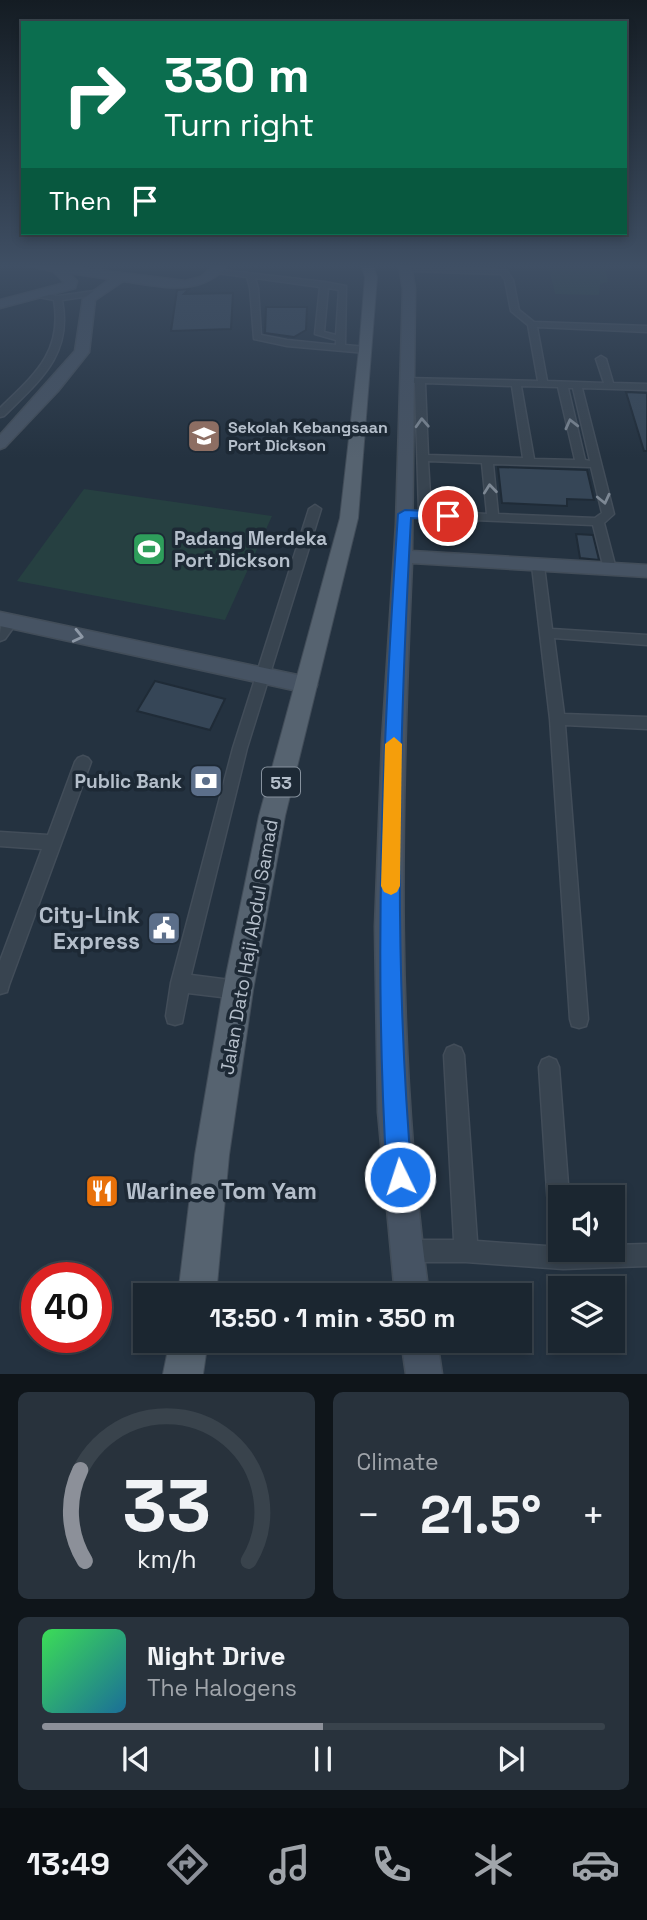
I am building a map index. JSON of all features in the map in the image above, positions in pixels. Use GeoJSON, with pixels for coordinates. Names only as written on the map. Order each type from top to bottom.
{"type":"FeatureCollection","features":[{"type":"Feature","properties":{"kind":"main road","name":"Jalan Dato Haji Abdul Samad"},"geometry":{"type":"LineString","coordinates":[[198,1283],[212,1155],[238,990],[272,816],[349,518],[366,329]]}},
{"type":"Feature","properties":{"kind":"main road"},"geometry":{"type":"LineString","coordinates":[[183,1374],[187,1353]]}},
{"type":"Feature","properties":{"kind":"street"},"geometry":{"type":"LineString","coordinates":[[0,414],[29,385],[61,342],[63,329]]}},
{"type":"Feature","properties":{"kind":"street"},"geometry":{"type":"LineString","coordinates":[[0,444],[53,388],[82,352],[84,329]]}},
{"type":"Feature","properties":{"kind":"street"},"geometry":{"type":"LineString","coordinates":[[257,329],[257,337],[314,345],[340,343]]}},
{"type":"Feature","properties":{"kind":"street"},"geometry":{"type":"LineString","coordinates":[[319,329],[319,334],[366,350]]}},
{"type":"Feature","properties":{"kind":"street"},"geometry":{"type":"LineString","coordinates":[[340,343],[341,329]]}},
{"type":"Feature","properties":{"kind":"street"},"geometry":{"type":"LineString","coordinates":[[410,329],[413,380],[424,458],[425,515]]}},
{"type":"Feature","properties":{"kind":"street"},"geometry":{"type":"LineString","coordinates":[[533,329],[543,383]]}},
{"type":"Feature","properties":{"kind":"street"},"geometry":{"type":"LineString","coordinates":[[601,359],[609,385]]}},
{"type":"Feature","properties":{"kind":"street"},"geometry":{"type":"LineString","coordinates":[[413,380],[647,387]]}},
{"type":"Feature","properties":{"kind":"street"},"geometry":{"type":"LineString","coordinates":[[410,1283],[405,1251],[390,1053],[395,692],[413,380]]}},
{"type":"Feature","properties":{"kind":"street"},"geometry":{"type":"LineString","coordinates":[[516,382],[529,462]]}},
{"type":"Feature","properties":{"kind":"street"},"geometry":{"type":"LineString","coordinates":[[562,384],[581,464]]}},
{"type":"Feature","properties":{"kind":"street"},"geometry":{"type":"LineString","coordinates":[[29,385],[53,388]]}},
{"type":"Feature","properties":{"kind":"street"},"geometry":{"type":"LineString","coordinates":[[405,514],[598,522],[608,514],[577,385]]}},
{"type":"Feature","properties":{"kind":"street"},"geometry":{"type":"LineString","coordinates":[[424,458],[597,464]]}},
{"type":"Feature","properties":{"kind":"street"},"geometry":{"type":"LineString","coordinates":[[487,460],[493,518]]}},
{"type":"Feature","properties":{"kind":"street"},"geometry":{"type":"LineString","coordinates":[[175,1016],[180,983],[205,878],[262,677],[315,509]]}},
{"type":"Feature","properties":{"kind":"street"},"geometry":{"type":"LineString","coordinates":[[598,522],[610,569]]}},
{"type":"Feature","properties":{"kind":"street"},"geometry":{"type":"LineString","coordinates":[[403,556],[537,566],[647,570]]}},
{"type":"Feature","properties":{"kind":"street"},"geometry":{"type":"LineString","coordinates":[[537,566],[558,719],[579,1019]]}},
{"type":"Feature","properties":{"kind":"street"},"geometry":{"type":"LineString","coordinates":[[4,625],[307,685]]}},
{"type":"Feature","properties":{"kind":"street"},"geometry":{"type":"LineString","coordinates":[[545,633],[647,640]]}},
{"type":"Feature","properties":{"kind":"street"},"geometry":{"type":"LineString","coordinates":[[558,719],[647,723]]}},
{"type":"Feature","properties":{"kind":"street"},"geometry":{"type":"LineString","coordinates":[[0,985],[83,762]]}},
{"type":"Feature","properties":{"kind":"street"},"geometry":{"type":"LineString","coordinates":[[0,839],[54,843]]}},
{"type":"Feature","properties":{"kind":"street"},"geometry":{"type":"LineString","coordinates":[[180,983],[238,990]]}},
{"type":"Feature","properties":{"kind":"street"},"geometry":{"type":"LineString","coordinates":[[454,1055],[466,1251]]}},
{"type":"Feature","properties":{"kind":"street"},"geometry":{"type":"LineString","coordinates":[[549,1067],[557,1185]]}},
{"type":"Feature","properties":{"kind":"street"},"geometry":{"type":"LineString","coordinates":[[405,1251],[548,1254]]}},
{"type":"Feature","properties":{"kind":"street"},"geometry":{"type":"LineString","coordinates":[[625,1255],[647,1255]]}},
{"type":"Feature","properties":{"kind":"street"},"geometry":{"type":"LineString","coordinates":[[421,1353],[424,1374]]}},
{"type":"Feature","properties":{"kind":"green space","name":"Padang Merdeka Port Dickson"},"geometry":{"type":"Polygon","coordinates":[[[84,489],[272,516],[225,620],[17,581],[84,489]]]}},
{"type":"Feature","properties":{"kind":"building"},"geometry":{"type":"Polygon","coordinates":[[[171,329],[227,329],[171,331],[171,329]]]}},
{"type":"Feature","properties":{"kind":"building"},"geometry":{"type":"Polygon","coordinates":[[[265,329],[306,329],[294,337],[265,333],[265,329]]]}},
{"type":"Feature","properties":{"kind":"building"},"geometry":{"type":"Polygon","coordinates":[[[626,392],[647,393],[647,451],[644,451],[626,392]]]}},
{"type":"Feature","properties":{"kind":"building"},"geometry":{"type":"Polygon","coordinates":[[[498,467],[587,470],[594,500],[567,499],[567,506],[502,503],[498,467]]]}},
{"type":"Feature","properties":{"kind":"building"},"geometry":{"type":"Polygon","coordinates":[[[576,534],[593,535],[599,560],[580,558],[576,534]]]}},
{"type":"Feature","properties":{"kind":"building"},"geometry":{"type":"Polygon","coordinates":[[[155,681],[225,699],[210,730],[137,711],[155,681]]]}},
{"type":"Feature","properties":{"kind":"slow traffic"},"geometry":{"type":"LineString","coordinates":[[391,886],[394,744]]}},
{"type":"Feature","properties":{"kind":"place","name":"Sekolah Kebangsaan Port Dickson"},"geometry":{"type":"Point","coordinates":[204,436]}},
{"type":"Feature","properties":{"kind":"place","name":"Padang Merdeka Port Dickson"},"geometry":{"type":"Point","coordinates":[149,549]}},
{"type":"Feature","properties":{"kind":"place","name":"Public Bank"},"geometry":{"type":"Point","coordinates":[206,781]}},
{"type":"Feature","properties":{"kind":"place","name":"City-Link Express"},"geometry":{"type":"Point","coordinates":[164,928]}},
{"type":"Feature","properties":{"kind":"place","name":"Warinee Tom Yam"},"geometry":{"type":"Point","coordinates":[102,1191]}},
{"type":"Feature","properties":{"kind":"route"},"geometry":{"type":"LineString","coordinates":[[400,1177],[390,1053],[390,890],[396,665],[405,514],[448,516]]}}]}
